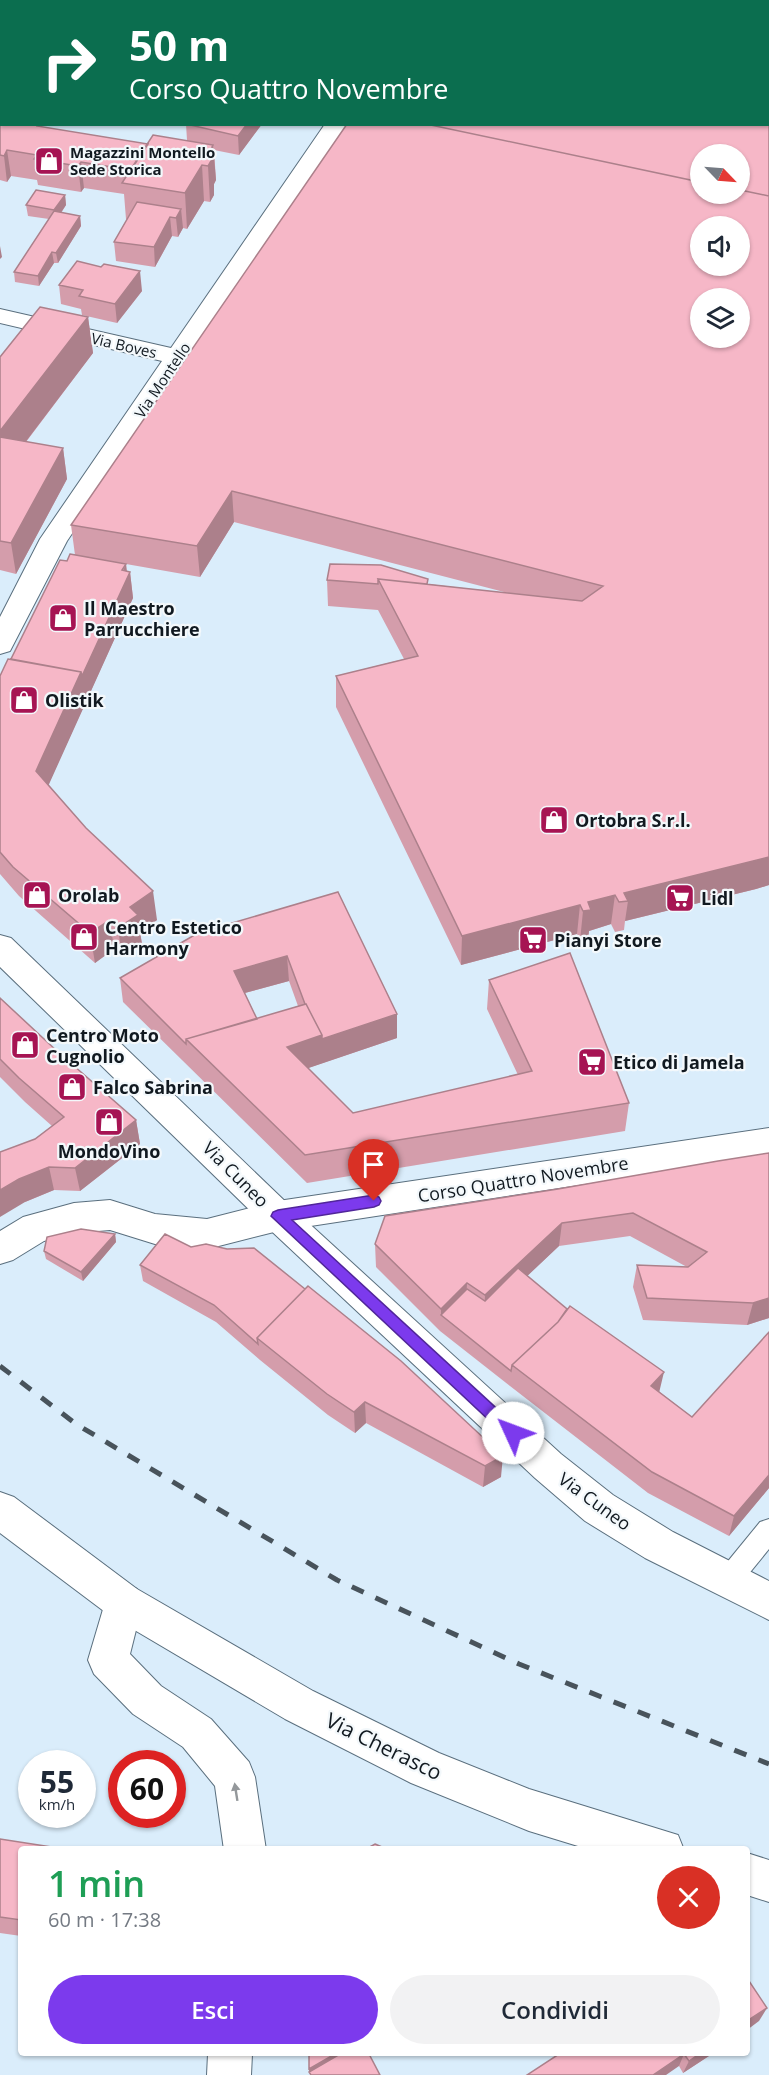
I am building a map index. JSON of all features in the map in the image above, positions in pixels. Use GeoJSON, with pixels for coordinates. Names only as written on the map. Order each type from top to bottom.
{"type":"FeatureCollection","features":[{"type":"Feature","properties":{"kind":"street","name":"Via Montello"},"geometry":{"type":"LineString","coordinates":[[0,644],[54,539],[337,126]]}},
{"type":"Feature","properties":{"kind":"street","name":"Via Boves"},"geometry":{"type":"LineString","coordinates":[[0,316],[177,357]]}},
{"type":"Feature","properties":{"kind":"street","name":"Via Cuneo"},"geometry":{"type":"LineString","coordinates":[[0,947],[278,1216],[548,1466],[599,1508],[659,1545],[769,1601]]}},
{"type":"Feature","properties":{"kind":"street","name":"Corso Quattro Novembre"},"geometry":{"type":"LineString","coordinates":[[0,1249],[35,1228],[74,1218],[110,1215],[155,1229],[207,1234],[278,1216],[769,1142]]}},
{"type":"Feature","properties":{"kind":"street","name":"Via Cherasco"},"geometry":{"type":"LineString","coordinates":[[0,1510],[123,1602],[299,1705],[426,1768],[529,1810],[650,1846]]}},
{"type":"Feature","properties":{"kind":"street"},"geometry":{"type":"LineString","coordinates":[[123,1602],[108,1660],[147,1700],[197,1733],[234,1777],[244,1846]]}},
{"type":"Feature","properties":{"kind":"street"},"geometry":{"type":"LineString","coordinates":[[750,1875],[769,1881]]}},
{"type":"Feature","properties":{"kind":"street"},"geometry":{"type":"LineString","coordinates":[[229,2075],[230,2056]]}},
{"type":"Feature","properties":{"kind":"lane"},"geometry":{"type":"LineString","coordinates":[[729,1579],[769,1530]]}},
{"type":"Feature","properties":{"kind":"building"},"geometry":{"type":"Polygon","coordinates":[[[0,126],[37,126],[148,144],[131,170],[81,162],[78,166],[34,159],[37,155],[7,150],[4,156],[0,155],[0,126]]]}},
{"type":"Feature","properties":{"kind":"building"},"geometry":{"type":"Polygon","coordinates":[[[195,126],[246,126],[238,136],[195,126]]]}},
{"type":"Feature","properties":{"kind":"building"},"geometry":{"type":"Polygon","coordinates":[[[346,126],[435,126],[690,180],[690,204],[750,204],[750,192],[769,196],[769,857],[624,893],[628,901],[619,902],[615,895],[588,902],[591,910],[583,911],[580,905],[462,936],[336,676],[418,656],[378,579],[582,601],[603,586],[232,491],[197,546],[71,525],[346,126]]]}},
{"type":"Feature","properties":{"kind":"building"},"geometry":{"type":"Polygon","coordinates":[[[435,126],[769,126],[769,196],[750,192],[750,144],[690,144],[690,180],[435,126]]]}},
{"type":"Feature","properties":{"kind":"building"},"geometry":{"type":"Polygon","coordinates":[[[153,135],[213,145],[206,158],[212,159],[208,166],[202,165],[185,193],[122,183],[153,135]]]}},
{"type":"Feature","properties":{"kind":"building"},"geometry":{"type":"Polygon","coordinates":[[[36,190],[65,195],[54,210],[26,205],[36,190]]]}},
{"type":"Feature","properties":{"kind":"building"},"geometry":{"type":"Polygon","coordinates":[[[137,202],[181,209],[176,218],[170,217],[154,247],[114,242],[137,202]]]}},
{"type":"Feature","properties":{"kind":"building"},"geometry":{"type":"Polygon","coordinates":[[[54,211],[80,216],[56,253],[52,252],[38,276],[14,272],[54,211]]]}},
{"type":"Feature","properties":{"kind":"building"},"geometry":{"type":"Polygon","coordinates":[[[77,261],[101,267],[104,264],[140,271],[115,304],[79,296],[83,290],[59,285],[77,261]]]}},
{"type":"Feature","properties":{"kind":"building"},"geometry":{"type":"Polygon","coordinates":[[[40,307],[88,317],[0,431],[0,357],[40,307]]]}},
{"type":"Feature","properties":{"kind":"building"},"geometry":{"type":"Polygon","coordinates":[[[0,437],[63,448],[11,543],[0,541],[0,437]]]}},
{"type":"Feature","properties":{"kind":"building"},"geometry":{"type":"Polygon","coordinates":[[[70,554],[126,564],[122,570],[130,572],[82,676],[81,672],[11,659],[60,560],[67,561],[70,554]]]}},
{"type":"Feature","properties":{"kind":"building"},"geometry":{"type":"Polygon","coordinates":[[[330,564],[381,565],[428,579],[427,584],[378,579],[378,584],[327,580],[330,564]]]}},
{"type":"Feature","properties":{"kind":"building"},"geometry":{"type":"Polygon","coordinates":[[[8,659],[81,672],[36,771],[86,828],[153,891],[130,907],[138,915],[118,928],[110,920],[90,933],[13,867],[0,852],[0,676],[8,659]]]}},
{"type":"Feature","properties":{"kind":"building"},"geometry":{"type":"Polygon","coordinates":[[[338,892],[397,1014],[322,1039],[305,1004],[287,956],[234,971],[257,1019],[186,1039],[186,1044],[120,978],[198,933],[338,892]]]}},
{"type":"Feature","properties":{"kind":"building"},"geometry":{"type":"Polygon","coordinates":[[[570,953],[629,1103],[305,1155],[186,1039],[306,1004],[322,1035],[287,1047],[353,1113],[532,1071],[489,980],[570,953]]]}},
{"type":"Feature","properties":{"kind":"building"},"geometry":{"type":"Polygon","coordinates":[[[0,998],[136,1120],[75,1168],[49,1167],[19,1179],[0,1190],[0,1152],[35,1139],[64,1117],[0,1059],[0,998]]]}},
{"type":"Feature","properties":{"kind":"building"},"geometry":{"type":"Polygon","coordinates":[[[769,1153],[769,1298],[753,1303],[647,1298],[637,1265],[688,1267],[707,1252],[633,1213],[562,1223],[485,1295],[467,1283],[441,1309],[375,1244],[385,1216],[769,1153]]]}},
{"type":"Feature","properties":{"kind":"building"},"geometry":{"type":"Polygon","coordinates":[[[81,1229],[115,1234],[81,1272],[44,1251],[47,1237],[81,1229]]]}},
{"type":"Feature","properties":{"kind":"building"},"geometry":{"type":"Polygon","coordinates":[[[165,1234],[191,1247],[206,1244],[227,1249],[254,1248],[305,1289],[257,1338],[258,1344],[214,1305],[140,1265],[165,1234]]]}},
{"type":"Feature","properties":{"kind":"building"},"geometry":{"type":"Polygon","coordinates":[[[518,1268],[567,1309],[558,1322],[512,1365],[511,1371],[441,1315],[467,1289],[485,1301],[518,1268]]]}},
{"type":"Feature","properties":{"kind":"building"},"geometry":{"type":"Polygon","coordinates":[[[308,1286],[401,1361],[503,1456],[485,1466],[365,1402],[354,1412],[327,1394],[257,1338],[308,1286]]]}},
{"type":"Feature","properties":{"kind":"building"},"geometry":{"type":"Polygon","coordinates":[[[570,1306],[664,1372],[651,1386],[692,1417],[769,1332],[769,1475],[734,1516],[652,1472],[512,1365],[558,1322],[570,1306]]]}},
{"type":"Feature","properties":{"kind":"building"},"geometry":{"type":"Polygon","coordinates":[[[0,1839],[45,1846],[18,1846],[18,1920],[0,1917],[0,1839]]]}},
{"type":"Feature","properties":{"kind":"building"},"geometry":{"type":"Polygon","coordinates":[[[750,1982],[767,2008],[750,2019],[750,1982]]]}},
{"type":"Feature","properties":{"kind":"building"},"geometry":{"type":"Polygon","coordinates":[[[309,2056],[332,2056],[309,2069],[309,2056]]]}},
{"type":"Feature","properties":{"kind":"building"},"geometry":{"type":"Polygon","coordinates":[[[337,2056],[370,2056],[380,2075],[311,2075],[309,2072],[337,2056]]]}},
{"type":"Feature","properties":{"kind":"building"},"geometry":{"type":"Polygon","coordinates":[[[556,2056],[681,2056],[653,2075],[527,2075],[556,2056]]]}},
{"type":"Feature","properties":{"kind":"building"},"geometry":{"type":"Polygon","coordinates":[[[685,2056],[696,2056],[689,2061],[685,2056]]]}},
{"type":"Feature","properties":{"kind":"railway"},"geometry":{"type":"LineString","coordinates":[[0,1366],[76,1424],[337,1580],[519,1664],[769,1764]]}},
{"type":"Feature","properties":{"kind":"place","name":"Magazzini Montello Sede Storica"},"geometry":{"type":"Point","coordinates":[49,161]}},
{"type":"Feature","properties":{"kind":"place","name":"Il Maestro Parrucchiere"},"geometry":{"type":"Point","coordinates":[63,618]}},
{"type":"Feature","properties":{"kind":"place","name":"Olistik"},"geometry":{"type":"Point","coordinates":[24,700]}},
{"type":"Feature","properties":{"kind":"place","name":"Ortobra S.r.l."},"geometry":{"type":"Point","coordinates":[554,820]}},
{"type":"Feature","properties":{"kind":"place","name":"Orolab"},"geometry":{"type":"Point","coordinates":[37,895]}},
{"type":"Feature","properties":{"kind":"place","name":"Lidl"},"geometry":{"type":"Point","coordinates":[680,898]}},
{"type":"Feature","properties":{"kind":"place","name":"Centro Estetico Harmony"},"geometry":{"type":"Point","coordinates":[84,937]}},
{"type":"Feature","properties":{"kind":"place","name":"Pianyi Store"},"geometry":{"type":"Point","coordinates":[533,940]}},
{"type":"Feature","properties":{"kind":"place","name":"Centro Moto Cugnolio"},"geometry":{"type":"Point","coordinates":[25,1045]}},
{"type":"Feature","properties":{"kind":"place","name":"Etico di Jamela"},"geometry":{"type":"Point","coordinates":[592,1062]}},
{"type":"Feature","properties":{"kind":"place","name":"Falco Sabrina"},"geometry":{"type":"Point","coordinates":[72,1087]}},
{"type":"Feature","properties":{"kind":"place","name":"MondoVino"},"geometry":{"type":"Point","coordinates":[109,1122]}},
{"type":"Feature","properties":{"kind":"route"},"geometry":{"type":"LineString","coordinates":[[374,1201],[278,1216],[513,1433]]}}]}
